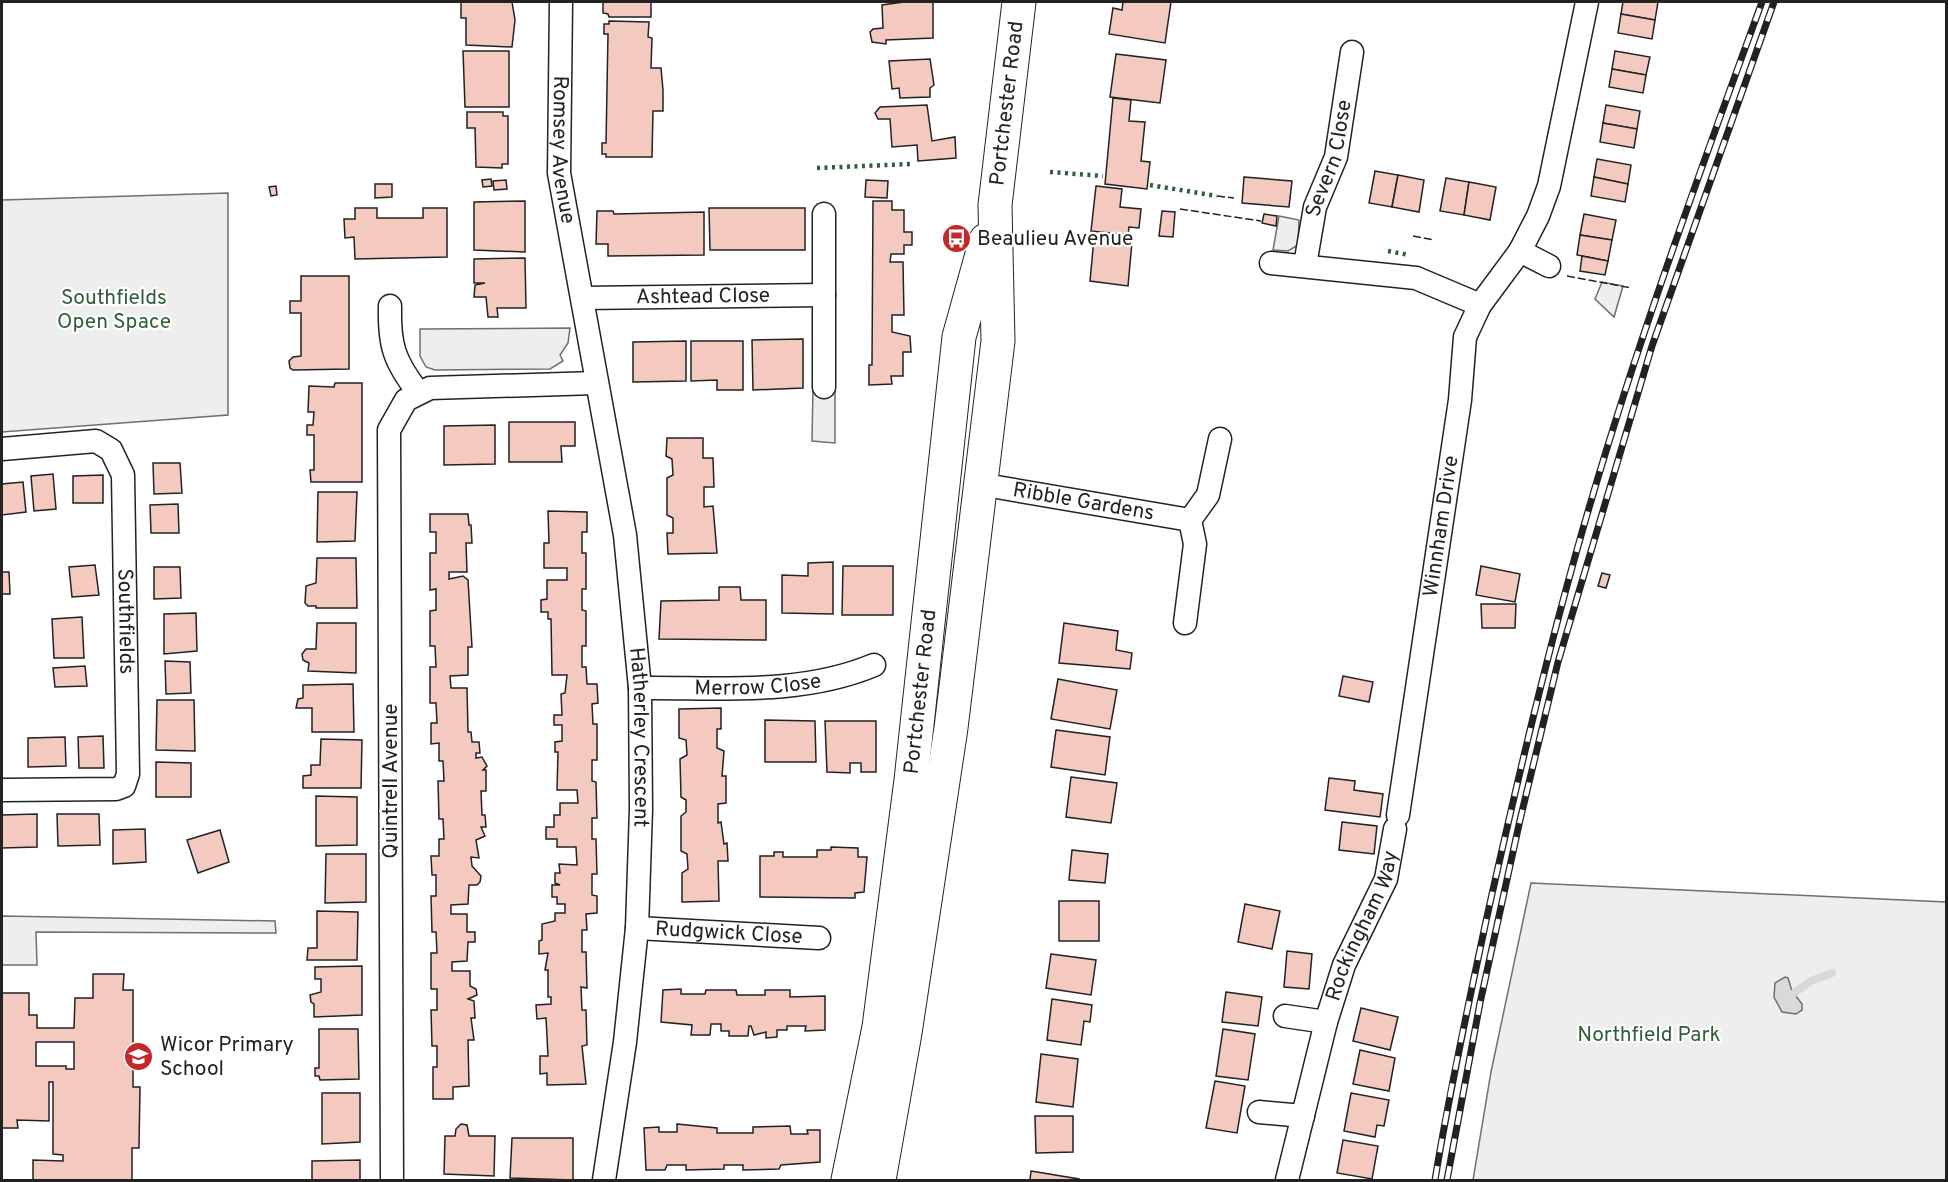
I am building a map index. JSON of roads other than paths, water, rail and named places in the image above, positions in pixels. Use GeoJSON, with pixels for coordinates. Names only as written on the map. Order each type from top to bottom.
{"type":"FeatureCollection","features":[{"type":"Feature","properties":{"kind":"main road","name":"Portchester Road"},"geometry":{"type":"LineString","coordinates":[[879,1180],[907,1022],[951,728],[998,340],[995,205],[1019,2]]}},
{"type":"Feature","properties":{"kind":"main road","name":"Portchester Road"},"geometry":{"type":"LineString","coordinates":[[848,1180],[879,1028],[911,780],[959,337],[995,205]]}},
{"type":"Feature","properties":{"kind":"street","name":"Romsey Avenue"},"geometry":{"type":"LineString","coordinates":[[561,2],[559,173],[583,298]]}},
{"type":"Feature","properties":{"kind":"street","name":"Winnham Drive"},"geometry":{"type":"LineString","coordinates":[[1396,822],[1460,400],[1466,337],[1480,305],[1520,251],[1538,216],[1549,186],[1587,2]]}},
{"type":"Feature","properties":{"kind":"street","name":"Severn Close"},"geometry":{"type":"LineString","coordinates":[[1305,265],[1315,207],[1336,157],[1353,52]]}},
{"type":"Feature","properties":{"kind":"street"},"geometry":{"type":"LineString","coordinates":[[824,214],[824,387]]}},
{"type":"Feature","properties":{"kind":"street"},"geometry":{"type":"LineString","coordinates":[[1520,251],[1549,266]]}},
{"type":"Feature","properties":{"kind":"street"},"geometry":{"type":"LineString","coordinates":[[1270,262],[1416,278],[1480,305]]}},
{"type":"Feature","properties":{"kind":"street","name":"Ashtead Close"},"geometry":{"type":"LineString","coordinates":[[583,298],[824,295]]}},
{"type":"Feature","properties":{"kind":"street","name":"Hatherley Crescent"},"geometry":{"type":"LineString","coordinates":[[583,298],[596,383],[625,536],[640,688],[641,809],[637,928],[625,1042],[604,1180]]}},
{"type":"Feature","properties":{"kind":"street"},"geometry":{"type":"LineString","coordinates":[[390,306],[390,341],[398,367],[418,392],[442,386],[596,383]]}},
{"type":"Feature","properties":{"kind":"street","name":"Quintrell Avenue"},"geometry":{"type":"LineString","coordinates":[[392,1180],[389,430],[398,410],[418,392]]}},
{"type":"Feature","properties":{"kind":"street"},"geometry":{"type":"LineString","coordinates":[[1185,623],[1195,544],[1190,520],[1208,495],[1220,440]]}},
{"type":"Feature","properties":{"kind":"street","name":"Southfields"},"geometry":{"type":"LineString","coordinates":[[2,449],[96,441],[111,450],[123,475],[128,774],[124,786],[116,789],[2,790]]}},
{"type":"Feature","properties":{"kind":"street","name":"Ribble Gardens"},"geometry":{"type":"LineString","coordinates":[[979,484],[1190,520]]}},
{"type":"Feature","properties":{"kind":"street","name":"Merrow Close"},"geometry":{"type":"LineString","coordinates":[[640,688],[800,685],[829,681],[874,665]]}},
{"type":"Feature","properties":{"kind":"street","name":"Rockingham Way"},"geometry":{"type":"LineString","coordinates":[[1287,1180],[1326,1022],[1344,965],[1386,879],[1396,822]]}},
{"type":"Feature","properties":{"kind":"street","name":"Rudgwick Close"},"geometry":{"type":"LineString","coordinates":[[637,928],[819,938]]}},
{"type":"Feature","properties":{"kind":"street","name":"Rockingham Way"},"geometry":{"type":"LineString","coordinates":[[1285,1016],[1326,1022]]}},
{"type":"Feature","properties":{"kind":"street"},"geometry":{"type":"LineString","coordinates":[[1259,1112],[1304,1116]]}},
{"type":"Feature","properties":{"kind":"waterway"},"geometry":{"type":"LineString","coordinates":[[1794,993],[1811,981],[1832,973]]}},
{"type":"Feature","properties":{"kind":"railway"},"geometry":{"type":"LineString","coordinates":[[1435,1180],[1486,921],[1534,713],[1574,559],[1608,444],[1650,317],[1762,2]]}},
{"type":"Feature","properties":{"kind":"railway"},"geometry":{"type":"LineString","coordinates":[[1447,1180],[1480,1003],[1520,820],[1558,662],[1652,346],[1774,2]]}},
{"type":"Feature","properties":{"kind":"place","name":"Beaulieu Avenue"},"geometry":{"type":"Point","coordinates":[956,239]}},
{"type":"Feature","properties":{"kind":"place","name":"Wicor Primary School"},"geometry":{"type":"Point","coordinates":[139,1057]}},
{"type":"Feature","properties":{"kind":"park label","name":"Southfields Open Space"},"geometry":{"type":"Point","coordinates":[114,310]}},
{"type":"Feature","properties":{"kind":"park label","name":"Northfield Park"},"geometry":{"type":"Point","coordinates":[1649,1035]}}]}
